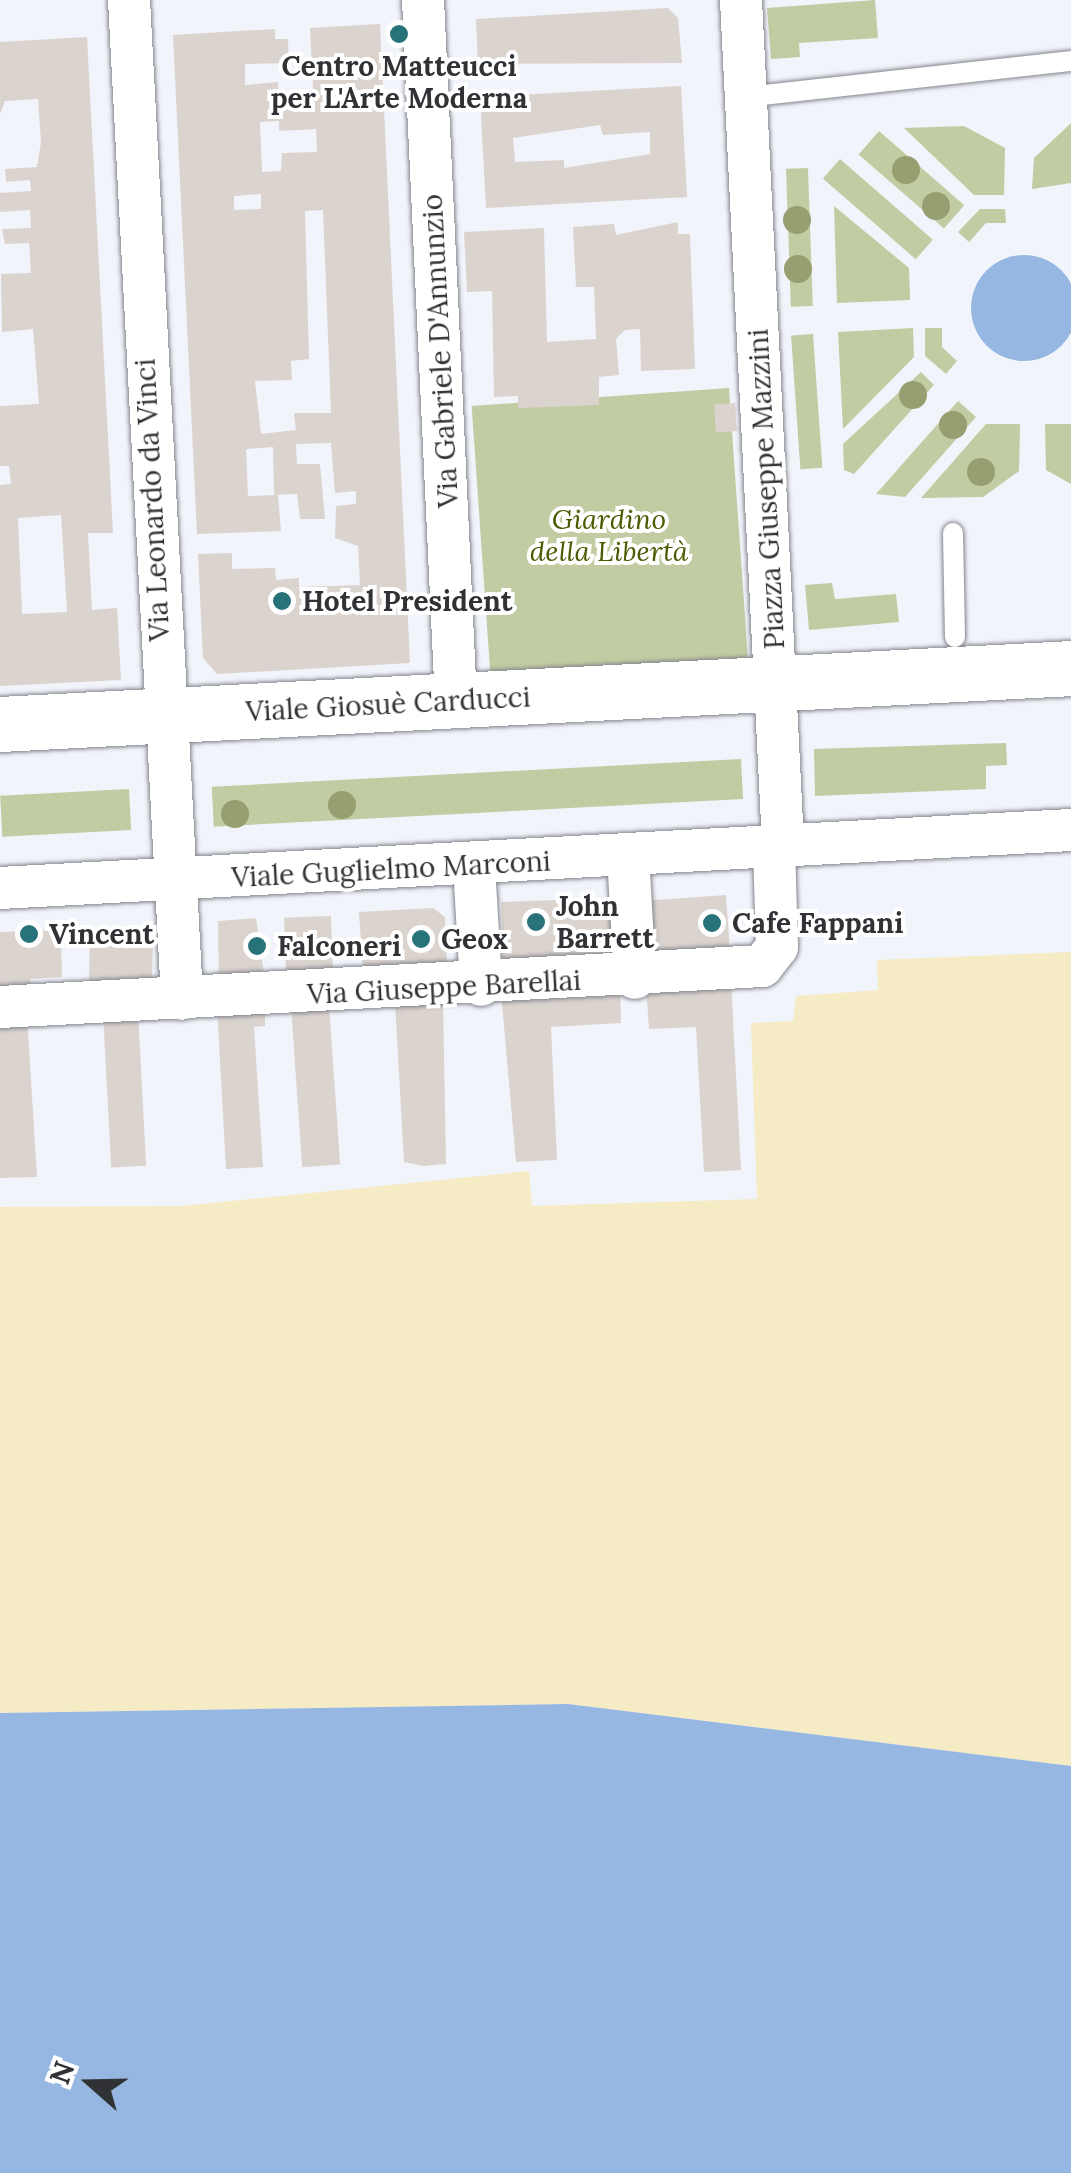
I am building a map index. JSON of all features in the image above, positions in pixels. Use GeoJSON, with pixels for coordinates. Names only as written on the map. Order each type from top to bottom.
{"type":"FeatureCollection","features":[{"type":"Feature","properties":{"kind":"street","name":"Via Leonardo da Vinci"},"geometry":{"type":"LineString","coordinates":[[130,0],[162,716],[182,999]]}},
{"type":"Feature","properties":{"kind":"street","name":"Via Gabriele D'Annunzio"},"geometry":{"type":"LineString","coordinates":[[424,0],[456,702]]}},
{"type":"Feature","properties":{"kind":"street","name":"Piazza Giuseppe Mazzini"},"geometry":{"type":"LineString","coordinates":[[741,0],[776,684],[1071,668]]}},
{"type":"Feature","properties":{"kind":"street","name":"Viale Giosuè Carducci"},"geometry":{"type":"LineString","coordinates":[[0,724],[776,684]]}},
{"type":"Feature","properties":{"kind":"street","name":"Via Giuseppe Barellai"},"geometry":{"type":"LineString","coordinates":[[0,1007],[634,978],[762,966],[777,947],[776,684]]}},
{"type":"Feature","properties":{"kind":"street","name":"Viale Guglielmo Marconi"},"geometry":{"type":"LineString","coordinates":[[0,888],[474,866],[1071,830]]}},
{"type":"Feature","properties":{"kind":"street"},"geometry":{"type":"LineString","coordinates":[[628,854],[634,978]]}},
{"type":"Feature","properties":{"kind":"street"},"geometry":{"type":"LineString","coordinates":[[474,866],[481,985]]}},
{"type":"Feature","properties":{"kind":"lane"},"geometry":{"type":"LineString","coordinates":[[746,97],[1071,61]]}},
{"type":"Feature","properties":{"kind":"lane"},"geometry":{"type":"LineString","coordinates":[[953,533],[955,637]]}},
{"type":"Feature","properties":{"kind":"green space"},"geometry":{"type":"Polygon","coordinates":[[[875,0],[878,38],[799,43],[800,57],[771,59],[767,8],[875,0]]]}},
{"type":"Feature","properties":{"kind":"green space"},"geometry":{"type":"Polygon","coordinates":[[[1071,123],[1071,183],[1032,189],[1034,158],[1071,123]]]}},
{"type":"Feature","properties":{"kind":"green space"},"geometry":{"type":"Polygon","coordinates":[[[964,126],[1005,148],[1004,195],[974,195],[904,128],[964,126]]]}},
{"type":"Feature","properties":{"kind":"green space"},"geometry":{"type":"Polygon","coordinates":[[[879,131],[964,205],[944,229],[859,154],[879,131]]]}},
{"type":"Feature","properties":{"kind":"green space"},"geometry":{"type":"Polygon","coordinates":[[[840,159],[933,240],[916,259],[823,179],[840,159]]]}},
{"type":"Feature","properties":{"kind":"green space"},"geometry":{"type":"Polygon","coordinates":[[[808,168],[813,306],[791,307],[786,169],[808,168]]]}},
{"type":"Feature","properties":{"kind":"green space"},"geometry":{"type":"Polygon","coordinates":[[[834,206],[909,268],[910,300],[837,303],[834,206]]]}},
{"type":"Feature","properties":{"kind":"green space"},"geometry":{"type":"Polygon","coordinates":[[[980,209],[1005,209],[1006,223],[986,223],[969,242],[958,232],[980,209]]]}},
{"type":"Feature","properties":{"kind":"green space"},"geometry":{"type":"Polygon","coordinates":[[[913,328],[914,357],[843,429],[838,332],[913,328]]]}},
{"type":"Feature","properties":{"kind":"green space"},"geometry":{"type":"Polygon","coordinates":[[[925,328],[942,328],[942,347],[957,361],[946,374],[925,356],[925,328]]]}},
{"type":"Feature","properties":{"kind":"green space"},"geometry":{"type":"Polygon","coordinates":[[[813,334],[822,468],[800,469],[791,336],[813,334]]]}},
{"type":"Feature","properties":{"kind":"green space"},"geometry":{"type":"Polygon","coordinates":[[[921,372],[934,385],[854,474],[844,470],[843,444],[921,372]]]}},
{"type":"Feature","properties":{"kind":"green space","name":"Giardino della Libertà"},"geometry":{"type":"Polygon","coordinates":[[[729,388],[748,660],[491,678],[472,406],[729,388]]]}},
{"type":"Feature","properties":{"kind":"green space"},"geometry":{"type":"Polygon","coordinates":[[[958,401],[976,417],[905,497],[876,494],[958,401]]]}},
{"type":"Feature","properties":{"kind":"green space"},"geometry":{"type":"Polygon","coordinates":[[[986,424],[1020,424],[1019,471],[983,497],[921,498],[986,424]]]}},
{"type":"Feature","properties":{"kind":"green space"},"geometry":{"type":"Polygon","coordinates":[[[1045,424],[1071,424],[1071,484],[1046,470],[1045,424]]]}},
{"type":"Feature","properties":{"kind":"green space"},"geometry":{"type":"Polygon","coordinates":[[[832,583],[835,599],[896,594],[899,622],[809,630],[805,585],[832,583]]]}},
{"type":"Feature","properties":{"kind":"green space"},"geometry":{"type":"Polygon","coordinates":[[[1006,743],[1007,765],[986,766],[986,789],[815,796],[814,749],[1006,743]]]}},
{"type":"Feature","properties":{"kind":"green space"},"geometry":{"type":"Polygon","coordinates":[[[741,759],[743,799],[214,827],[212,787],[741,759]]]}},
{"type":"Feature","properties":{"kind":"green space"},"geometry":{"type":"Polygon","coordinates":[[[129,789],[131,830],[2,837],[0,796],[129,789]]]}},
{"type":"Feature","properties":{"kind":"sand"},"geometry":{"type":"Polygon","coordinates":[[[1071,952],[1071,1766],[568,1704],[0,1713],[0,1207],[181,1206],[529,1171],[532,1206],[757,1199],[751,1023],[793,1021],[796,996],[878,990],[877,960],[1071,952]]]}},
{"type":"Feature","properties":{"kind":"water"},"geometry":{"type":"Polygon","coordinates":[[[1024,255],[1044,259],[1061,271],[1073,288],[1077,308],[1073,328],[1061,345],[1044,357],[1024,361],[1004,357],[987,345],[975,328],[971,308],[975,288],[987,271],[1004,259],[1024,255]]]}},
{"type":"Feature","properties":{"kind":"water"},"geometry":{"type":"Polygon","coordinates":[[[568,1704],[1071,1766],[1071,2173],[0,2173],[0,1713],[568,1704]]]}},
{"type":"Feature","properties":{"kind":"building"},"geometry":{"type":"Polygon","coordinates":[[[668,8],[678,18],[682,63],[478,64],[476,19],[668,8]]]}},
{"type":"Feature","properties":{"kind":"building"},"geometry":{"type":"Polygon","coordinates":[[[380,24],[410,663],[217,674],[203,658],[198,554],[232,553],[232,569],[275,568],[276,580],[299,578],[299,587],[360,585],[358,546],[335,538],[336,506],[356,504],[356,491],[335,493],[331,443],[296,444],[297,464],[320,464],[325,519],[300,519],[297,494],[274,495],[273,447],[246,449],[248,496],[278,495],[281,531],[197,534],[173,35],[275,29],[275,39],[288,39],[289,63],[245,64],[245,85],[278,82],[278,110],[314,107],[310,28],[380,24]],[[279,121],[260,122],[262,172],[281,171],[282,153],[317,152],[316,129],[279,131],[279,121]],[[261,194],[234,196],[234,210],[261,209],[261,194]],[[323,210],[305,211],[309,359],[291,361],[292,380],[255,381],[261,434],[296,430],[294,413],[331,413],[323,210]]]}},
{"type":"Feature","properties":{"kind":"building"},"geometry":{"type":"Polygon","coordinates":[[[87,37],[113,533],[88,533],[92,610],[117,608],[121,680],[0,686],[0,485],[11,484],[9,466],[0,466],[0,406],[39,404],[33,329],[2,332],[1,274],[31,273],[29,243],[5,244],[2,229],[31,228],[30,210],[0,212],[0,193],[31,191],[30,180],[6,182],[5,169],[37,167],[41,142],[38,99],[5,101],[0,114],[0,42],[87,37]],[[61,515],[18,518],[22,614],[67,612],[61,515]]]}},
{"type":"Feature","properties":{"kind":"building"},"geometry":{"type":"Polygon","coordinates":[[[681,86],[687,197],[486,208],[480,97],[681,86]],[[600,125],[513,138],[515,162],[564,160],[564,168],[650,154],[650,132],[603,135],[600,125]]]}},
{"type":"Feature","properties":{"kind":"building"},"geometry":{"type":"Polygon","coordinates":[[[678,222],[678,234],[690,234],[695,369],[641,371],[640,329],[625,330],[616,339],[619,375],[599,377],[599,405],[518,408],[518,396],[494,397],[492,291],[467,292],[464,232],[544,228],[547,342],[596,339],[594,287],[576,287],[573,227],[614,224],[616,235],[678,222]]]}},
{"type":"Feature","properties":{"kind":"building"},"geometry":{"type":"Polygon","coordinates":[[[735,403],[737,431],[716,432],[714,404],[735,403]]]}},
{"type":"Feature","properties":{"kind":"building"},"geometry":{"type":"Polygon","coordinates":[[[726,895],[731,963],[646,969],[641,901],[726,895]]]}},
{"type":"Feature","properties":{"kind":"building"},"geometry":{"type":"Polygon","coordinates":[[[617,898],[620,970],[504,974],[501,902],[617,898]]]}},
{"type":"Feature","properties":{"kind":"building"},"geometry":{"type":"Polygon","coordinates":[[[433,908],[445,917],[447,969],[364,983],[359,912],[433,908]]]}},
{"type":"Feature","properties":{"kind":"building"},"geometry":{"type":"Polygon","coordinates":[[[331,916],[333,984],[286,986],[284,918],[331,916]]]}},
{"type":"Feature","properties":{"kind":"building"},"geometry":{"type":"Polygon","coordinates":[[[256,918],[266,987],[219,990],[218,921],[256,918]]]}},
{"type":"Feature","properties":{"kind":"building"},"geometry":{"type":"Polygon","coordinates":[[[90,928],[153,929],[152,998],[89,997],[90,928]]]}},
{"type":"Feature","properties":{"kind":"building"},"geometry":{"type":"Polygon","coordinates":[[[49,930],[61,937],[62,977],[30,979],[31,1000],[0,1002],[0,932],[49,930]]]}},
{"type":"Feature","properties":{"kind":"building"},"geometry":{"type":"Polygon","coordinates":[[[731,980],[741,1170],[704,1172],[696,1027],[649,1029],[646,985],[731,980]]]}},
{"type":"Feature","properties":{"kind":"building"},"geometry":{"type":"Polygon","coordinates":[[[620,986],[621,1023],[551,1027],[557,1160],[516,1162],[501,992],[620,986]]]}},
{"type":"Feature","properties":{"kind":"building"},"geometry":{"type":"Polygon","coordinates":[[[443,999],[446,1164],[424,1166],[404,1162],[395,1002],[443,999]]]}},
{"type":"Feature","properties":{"kind":"building"},"geometry":{"type":"Polygon","coordinates":[[[265,1004],[265,1026],[254,1027],[263,1167],[226,1169],[217,1007],[265,1004]]]}},
{"type":"Feature","properties":{"kind":"building"},"geometry":{"type":"Polygon","coordinates":[[[329,1005],[340,1165],[302,1167],[291,1008],[329,1005]]]}},
{"type":"Feature","properties":{"kind":"building"},"geometry":{"type":"Polygon","coordinates":[[[138,1011],[146,1166],[111,1168],[103,1013],[138,1011]]]}},
{"type":"Feature","properties":{"kind":"building"},"geometry":{"type":"Polygon","coordinates":[[[27,1016],[37,1177],[0,1178],[0,1018],[27,1016]]]}},
{"type":"Feature","properties":{"kind":"place","name":"Centro Matteucci per L'Arte Moderna"},"geometry":{"type":"Point","coordinates":[399,34]}},
{"type":"Feature","properties":{"kind":"place","name":"Hotel President"},"geometry":{"type":"Point","coordinates":[282,601]}},
{"type":"Feature","properties":{"kind":"place","name":"John Barrett"},"geometry":{"type":"Point","coordinates":[536,922]}},
{"type":"Feature","properties":{"kind":"place","name":"Cafe Fappani"},"geometry":{"type":"Point","coordinates":[712,923]}},
{"type":"Feature","properties":{"kind":"place","name":"Vincent"},"geometry":{"type":"Point","coordinates":[29,934]}},
{"type":"Feature","properties":{"kind":"place","name":"Geox"},"geometry":{"type":"Point","coordinates":[421,939]}},
{"type":"Feature","properties":{"kind":"place","name":"Falconeri"},"geometry":{"type":"Point","coordinates":[257,946]}}]}
